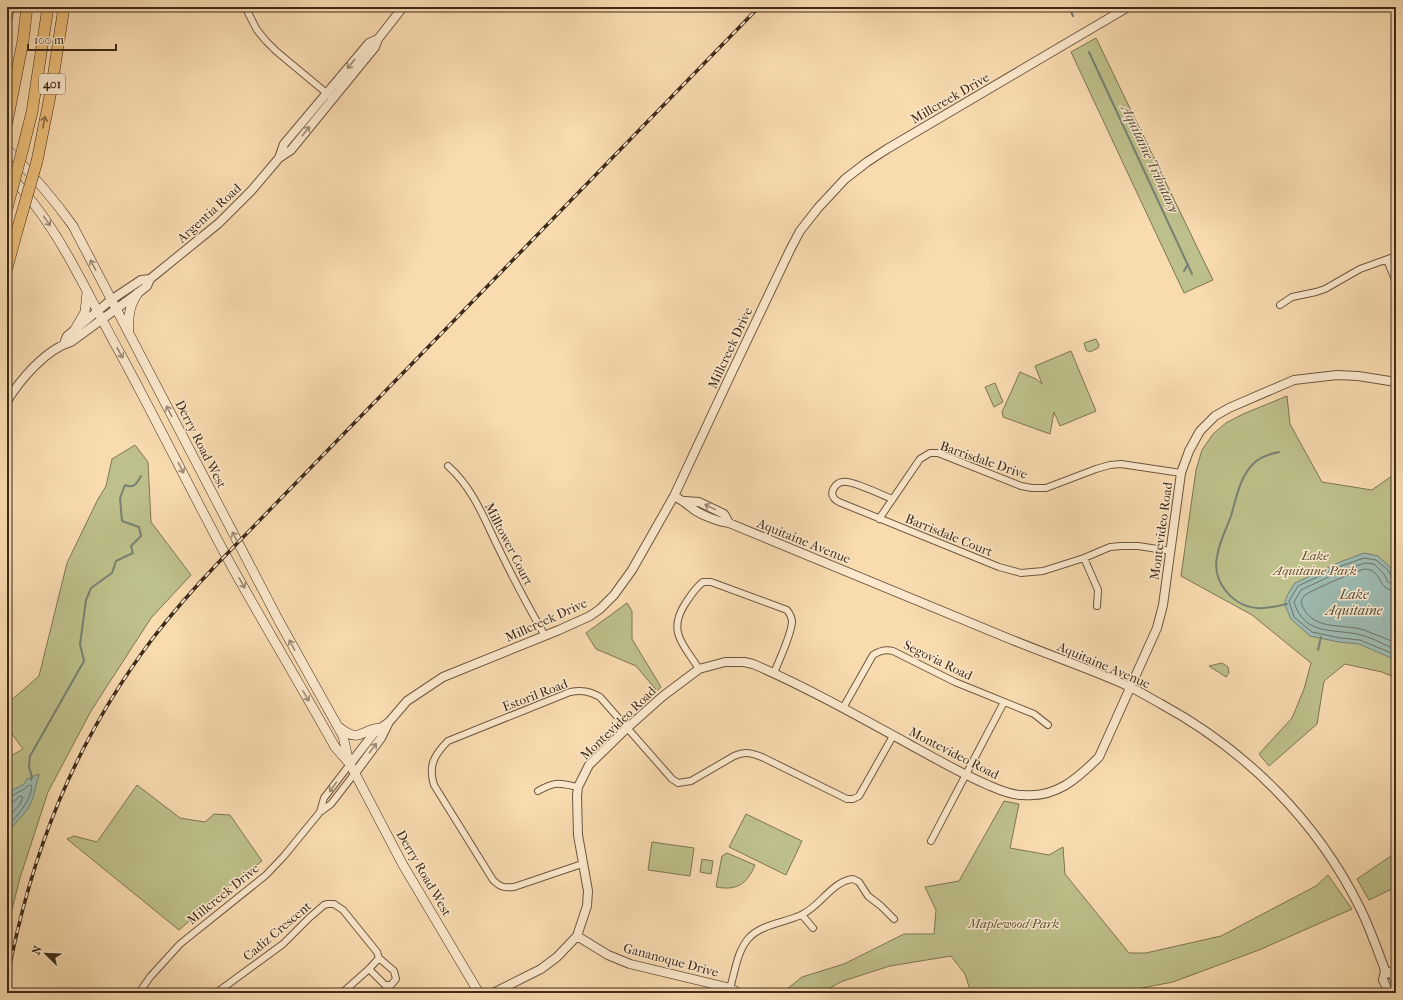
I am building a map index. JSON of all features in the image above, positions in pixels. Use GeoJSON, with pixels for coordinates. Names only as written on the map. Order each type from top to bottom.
{"type":"FeatureCollection","features":[{"type":"Feature","properties":{"kind":"highway"},"geometry":{"type":"LineString","coordinates":[[7,17],[8,7]]}},
{"type":"Feature","properties":{"kind":"highway"},"geometry":{"type":"LineString","coordinates":[[7,122],[23,41],[27,7]]}},
{"type":"Feature","properties":{"kind":"highway","name":"401"},"geometry":{"type":"LineString","coordinates":[[7,208],[32,112],[48,7]]}},
{"type":"Feature","properties":{"kind":"highway","name":"401"},"geometry":{"type":"LineString","coordinates":[[7,268],[37,161],[51,91],[64,7]]}},
{"type":"Feature","properties":{"kind":"main road","name":"Derry Road West"},"geometry":{"type":"LineString","coordinates":[[7,149],[57,203],[73,226],[193,458],[298,656],[339,728],[343,736],[350,764]]}},
{"type":"Feature","properties":{"kind":"main road","name":"Derry Road West"},"geometry":{"type":"LineString","coordinates":[[7,173],[24,190],[48,222],[87,290],[231,564],[335,747],[350,764],[403,865],[479,993]]}},
{"type":"Feature","properties":{"kind":"main road"},"geometry":{"type":"LineString","coordinates":[[74,331],[85,312],[87,290]]}},
{"type":"Feature","properties":{"kind":"main road"},"geometry":{"type":"LineString","coordinates":[[130,334],[128,316],[132,302],[138,293]]}},
{"type":"Feature","properties":{"kind":"main road"},"geometry":{"type":"LineString","coordinates":[[339,728],[354,736],[373,728],[380,728]]}},
{"type":"Feature","properties":{"kind":"street"},"geometry":{"type":"LineString","coordinates":[[245,7],[257,30],[266,41],[330,96]]}},
{"type":"Feature","properties":{"kind":"street","name":"Argentia Road"},"geometry":{"type":"LineString","coordinates":[[114,304],[138,293],[146,286],[150,279],[219,223],[252,190],[279,158],[284,144],[330,96],[369,43],[378,39],[403,7]]}},
{"type":"Feature","properties":{"kind":"street","name":"Millcreek Drive"},"geometry":{"type":"LineString","coordinates":[[139,993],[150,977],[180,944],[266,875],[284,856],[320,812],[331,804],[381,738],[389,722],[407,701],[443,677],[545,636],[590,616],[600,609],[614,595],[632,570],[674,496],[730,374],[800,231],[818,208],[845,179],[887,149],[1128,7]]}},
{"type":"Feature","properties":{"kind":"street"},"geometry":{"type":"LineString","coordinates":[[1280,305],[1292,297],[1325,289],[1360,269],[1396,256]]}},
{"type":"Feature","properties":{"kind":"street"},"geometry":{"type":"LineString","coordinates":[[1387,260],[1396,282]]}},
{"type":"Feature","properties":{"kind":"street","name":"Argentia Road"},"geometry":{"type":"LineString","coordinates":[[64,344],[67,336],[114,304],[141,280],[150,279]]}},
{"type":"Feature","properties":{"kind":"street","name":"Argentia Road"},"geometry":{"type":"LineString","coordinates":[[7,402],[16,388],[33,369],[64,344],[71,342],[99,315]]}},
{"type":"Feature","properties":{"kind":"street","name":"Montevideo Road"},"geometry":{"type":"LineString","coordinates":[[493,993],[540,969],[557,957],[577,936],[587,906],[588,891],[578,835],[577,796],[578,787],[589,765],[663,696],[699,669],[716,663],[744,662],[753,664],[843,708],[965,775],[1004,791],[1024,796],[1046,794],[1067,785],[1084,772],[1099,757],[1156,628],[1162,609],[1181,473],[1189,451],[1200,431],[1215,416],[1228,408],[1294,380],[1337,375],[1358,376],[1396,382]]}},
{"type":"Feature","properties":{"kind":"street","name":"Barrisdale Drive"},"geometry":{"type":"LineString","coordinates":[[879,519],[920,459],[930,453],[938,453],[1021,486],[1032,488],[1046,488],[1110,465],[1121,464],[1181,473]]}},
{"type":"Feature","properties":{"kind":"street","name":"Milltower Court"},"geometry":{"type":"LineString","coordinates":[[448,466],[459,475],[467,486],[484,516],[505,562],[545,636]]}},
{"type":"Feature","properties":{"kind":"street","name":"Barrisdale Court"},"geometry":{"type":"LineString","coordinates":[[892,499],[853,483],[843,482],[837,484],[833,489],[832,494],[834,499],[879,519],[999,567],[1021,573],[1043,571],[1084,558]]}},
{"type":"Feature","properties":{"kind":"street","name":"Aquitaine Avenue"},"geometry":{"type":"LineString","coordinates":[[674,496],[684,501],[694,510],[721,522],[729,523],[1040,652],[1130,686],[1176,712],[1229,747],[1279,792],[1323,846],[1360,909],[1385,970],[1384,980],[1389,993]]}},
{"type":"Feature","properties":{"kind":"street"},"geometry":{"type":"LineString","coordinates":[[1096,606],[1098,590],[1084,558],[1110,547],[1121,546],[1138,546],[1171,551]]}},
{"type":"Feature","properties":{"kind":"street"},"geometry":{"type":"LineString","coordinates":[[699,669],[678,636],[676,628],[681,610],[696,587],[703,582],[707,582],[787,610],[791,616],[790,629],[774,673]]}},
{"type":"Feature","properties":{"kind":"street","name":"Segovia Road"},"geometry":{"type":"LineString","coordinates":[[843,708],[873,655],[877,652],[888,649],[955,682],[1034,714],[1048,725]]}},
{"type":"Feature","properties":{"kind":"street","name":"Estoril Road"},"geometry":{"type":"LineString","coordinates":[[582,864],[514,887],[507,888],[499,886],[493,880],[434,785],[432,764],[439,750],[448,741],[570,692],[582,690],[600,697],[672,779],[678,783],[691,781],[734,756],[740,753],[748,752],[764,758],[847,799],[854,799],[859,796],[893,736]]}},
{"type":"Feature","properties":{"kind":"street"},"geometry":{"type":"LineString","coordinates":[[931,841],[1004,702]]}},
{"type":"Feature","properties":{"kind":"street","name":"Millcreek Drive"},"geometry":{"type":"LineString","coordinates":[[320,812],[324,798],[350,764],[374,733],[389,722]]}},
{"type":"Feature","properties":{"kind":"street"},"geometry":{"type":"LineString","coordinates":[[538,791],[557,783],[578,787]]}},
{"type":"Feature","properties":{"kind":"street"},"geometry":{"type":"LineString","coordinates":[[730,988],[739,955],[748,939],[760,930],[802,915],[844,880],[853,878],[859,882],[868,896],[894,919]]}},
{"type":"Feature","properties":{"kind":"street","name":"Cadiz Crescent"},"geometry":{"type":"LineString","coordinates":[[216,993],[283,944],[309,918],[324,905],[328,904],[334,904],[343,910],[377,952],[379,958],[394,971],[396,980],[390,985],[385,985],[369,968]]}},
{"type":"Feature","properties":{"kind":"street"},"geometry":{"type":"LineString","coordinates":[[802,915],[813,928]]}},
{"type":"Feature","properties":{"kind":"street","name":"Gananoque Drive"},"geometry":{"type":"LineString","coordinates":[[577,936],[608,955],[630,964],[730,988],[739,993]]}},
{"type":"Feature","properties":{"kind":"street"},"geometry":{"type":"LineString","coordinates":[[342,993],[379,958]]}},
{"type":"Feature","properties":{"kind":"street","name":"Aquitaine Avenue"},"geometry":{"type":"LineString","coordinates":[[1385,970],[1393,975],[1396,983]]}},
{"type":"Feature","properties":{"kind":"green space"},"geometry":{"type":"Polygon","coordinates":[[[1096,38],[1213,280],[1184,293],[1071,52],[1096,38]]]}},
{"type":"Feature","properties":{"kind":"green space"},"geometry":{"type":"Polygon","coordinates":[[[1096,339],[1099,345],[1098,348],[1090,352],[1086,350],[1084,343],[1096,339]]]}},
{"type":"Feature","properties":{"kind":"green space"},"geometry":{"type":"Polygon","coordinates":[[[1071,351],[1096,411],[1060,426],[1054,412],[1050,434],[1003,417],[1002,412],[1020,372],[1036,379],[1042,384],[1035,366],[1071,351]]]}},
{"type":"Feature","properties":{"kind":"green space"},"geometry":{"type":"Polygon","coordinates":[[[995,383],[1003,402],[994,407],[985,387],[995,383]]]}},
{"type":"Feature","properties":{"kind":"green space","name":"Lake Aquitaine Park"},"geometry":{"type":"Polygon","coordinates":[[[1287,396],[1290,424],[1322,482],[1372,490],[1396,473],[1396,678],[1382,672],[1345,664],[1324,681],[1317,724],[1269,766],[1259,754],[1292,718],[1304,689],[1311,663],[1252,615],[1181,576],[1196,470],[1202,450],[1213,434],[1226,423],[1243,414],[1287,396]]]}},
{"type":"Feature","properties":{"kind":"green space"},"geometry":{"type":"Polygon","coordinates":[[[135,445],[148,462],[151,522],[191,575],[151,618],[91,711],[48,792],[20,878],[7,929],[7,758],[23,749],[7,727],[7,704],[39,676],[67,563],[97,501],[106,486],[112,459],[135,445]]]}},
{"type":"Feature","properties":{"kind":"green space"},"geometry":{"type":"Polygon","coordinates":[[[627,603],[632,611],[632,639],[661,687],[657,691],[636,666],[596,649],[586,633],[627,603]]]}},
{"type":"Feature","properties":{"kind":"green space"},"geometry":{"type":"Polygon","coordinates":[[[1222,663],[1228,667],[1229,673],[1226,677],[1209,666],[1222,663]]]}},
{"type":"Feature","properties":{"kind":"green space"},"geometry":{"type":"Polygon","coordinates":[[[137,785],[180,818],[205,822],[214,814],[230,815],[262,861],[231,885],[179,930],[67,839],[74,836],[97,842],[137,785]]]}},
{"type":"Feature","properties":{"kind":"green space","name":"Maplewood Park"},"geometry":{"type":"Polygon","coordinates":[[[1004,801],[1019,804],[1010,848],[1049,855],[1063,847],[1065,874],[1129,953],[1146,953],[1221,936],[1316,886],[1328,875],[1352,909],[1259,950],[1173,982],[1116,993],[971,993],[965,974],[951,956],[890,966],[843,981],[820,993],[782,993],[802,977],[844,964],[904,934],[934,934],[936,910],[925,887],[959,881],[1004,801]]]}},
{"type":"Feature","properties":{"kind":"green space"},"geometry":{"type":"Polygon","coordinates":[[[746,814],[802,841],[786,875],[729,847],[746,814]]]}},
{"type":"Feature","properties":{"kind":"green space"},"geometry":{"type":"Polygon","coordinates":[[[652,842],[694,848],[690,876],[648,870],[652,842]]]}},
{"type":"Feature","properties":{"kind":"green space"},"geometry":{"type":"Polygon","coordinates":[[[1396,850],[1396,887],[1369,900],[1357,879],[1391,856],[1396,850]]]}},
{"type":"Feature","properties":{"kind":"green space"},"geometry":{"type":"Polygon","coordinates":[[[727,853],[755,865],[752,872],[740,885],[730,888],[716,887],[722,856],[727,853]]]}},
{"type":"Feature","properties":{"kind":"green space"},"geometry":{"type":"Polygon","coordinates":[[[702,859],[713,861],[711,874],[700,872],[702,859]]]}},
{"type":"Feature","properties":{"kind":"water","name":"Lake Aquitaine"},"geometry":{"type":"Polygon","coordinates":[[[1364,553],[1378,556],[1392,569],[1396,579],[1396,660],[1359,644],[1339,642],[1310,636],[1291,619],[1285,605],[1288,594],[1295,583],[1340,562],[1364,553]]]}},
{"type":"Feature","properties":{"kind":"water"},"geometry":{"type":"Polygon","coordinates":[[[39,774],[33,798],[28,809],[7,833],[7,797],[11,791],[24,784],[27,779],[39,774]]]}},
{"type":"Feature","properties":{"kind":"waterway","name":"Aquitaine Tributary"},"geometry":{"type":"LineString","coordinates":[[1069,7],[1073,16]]}},
{"type":"Feature","properties":{"kind":"waterway","name":"Aquitaine Tributary"},"geometry":{"type":"LineString","coordinates":[[1089,52],[1192,274]]}},
{"type":"Feature","properties":{"kind":"waterway","name":"Aquitaine Tributary"},"geometry":{"type":"LineString","coordinates":[[1184,271],[1188,264]]}},
{"type":"Feature","properties":{"kind":"waterway"},"geometry":{"type":"LineString","coordinates":[[1279,452],[1259,459],[1245,474],[1219,546],[1216,566],[1221,583],[1226,591],[1240,603],[1257,608],[1287,604]]}},
{"type":"Feature","properties":{"kind":"waterway"},"geometry":{"type":"LineString","coordinates":[[31,780],[32,777],[29,767],[30,756],[84,661],[80,644],[86,600],[91,588],[112,573],[116,561],[133,553],[131,546],[141,536],[139,527],[122,521],[120,498],[125,485],[133,486],[137,483],[141,476]]}},
{"type":"Feature","properties":{"kind":"waterway"},"geometry":{"type":"LineString","coordinates":[[1318,650],[1321,637]]}},
{"type":"Feature","properties":{"kind":"railway"},"geometry":{"type":"LineString","coordinates":[[7,980],[29,887],[59,800],[78,759],[100,718],[125,678],[153,638],[184,600],[218,563],[759,7]]}}]}
